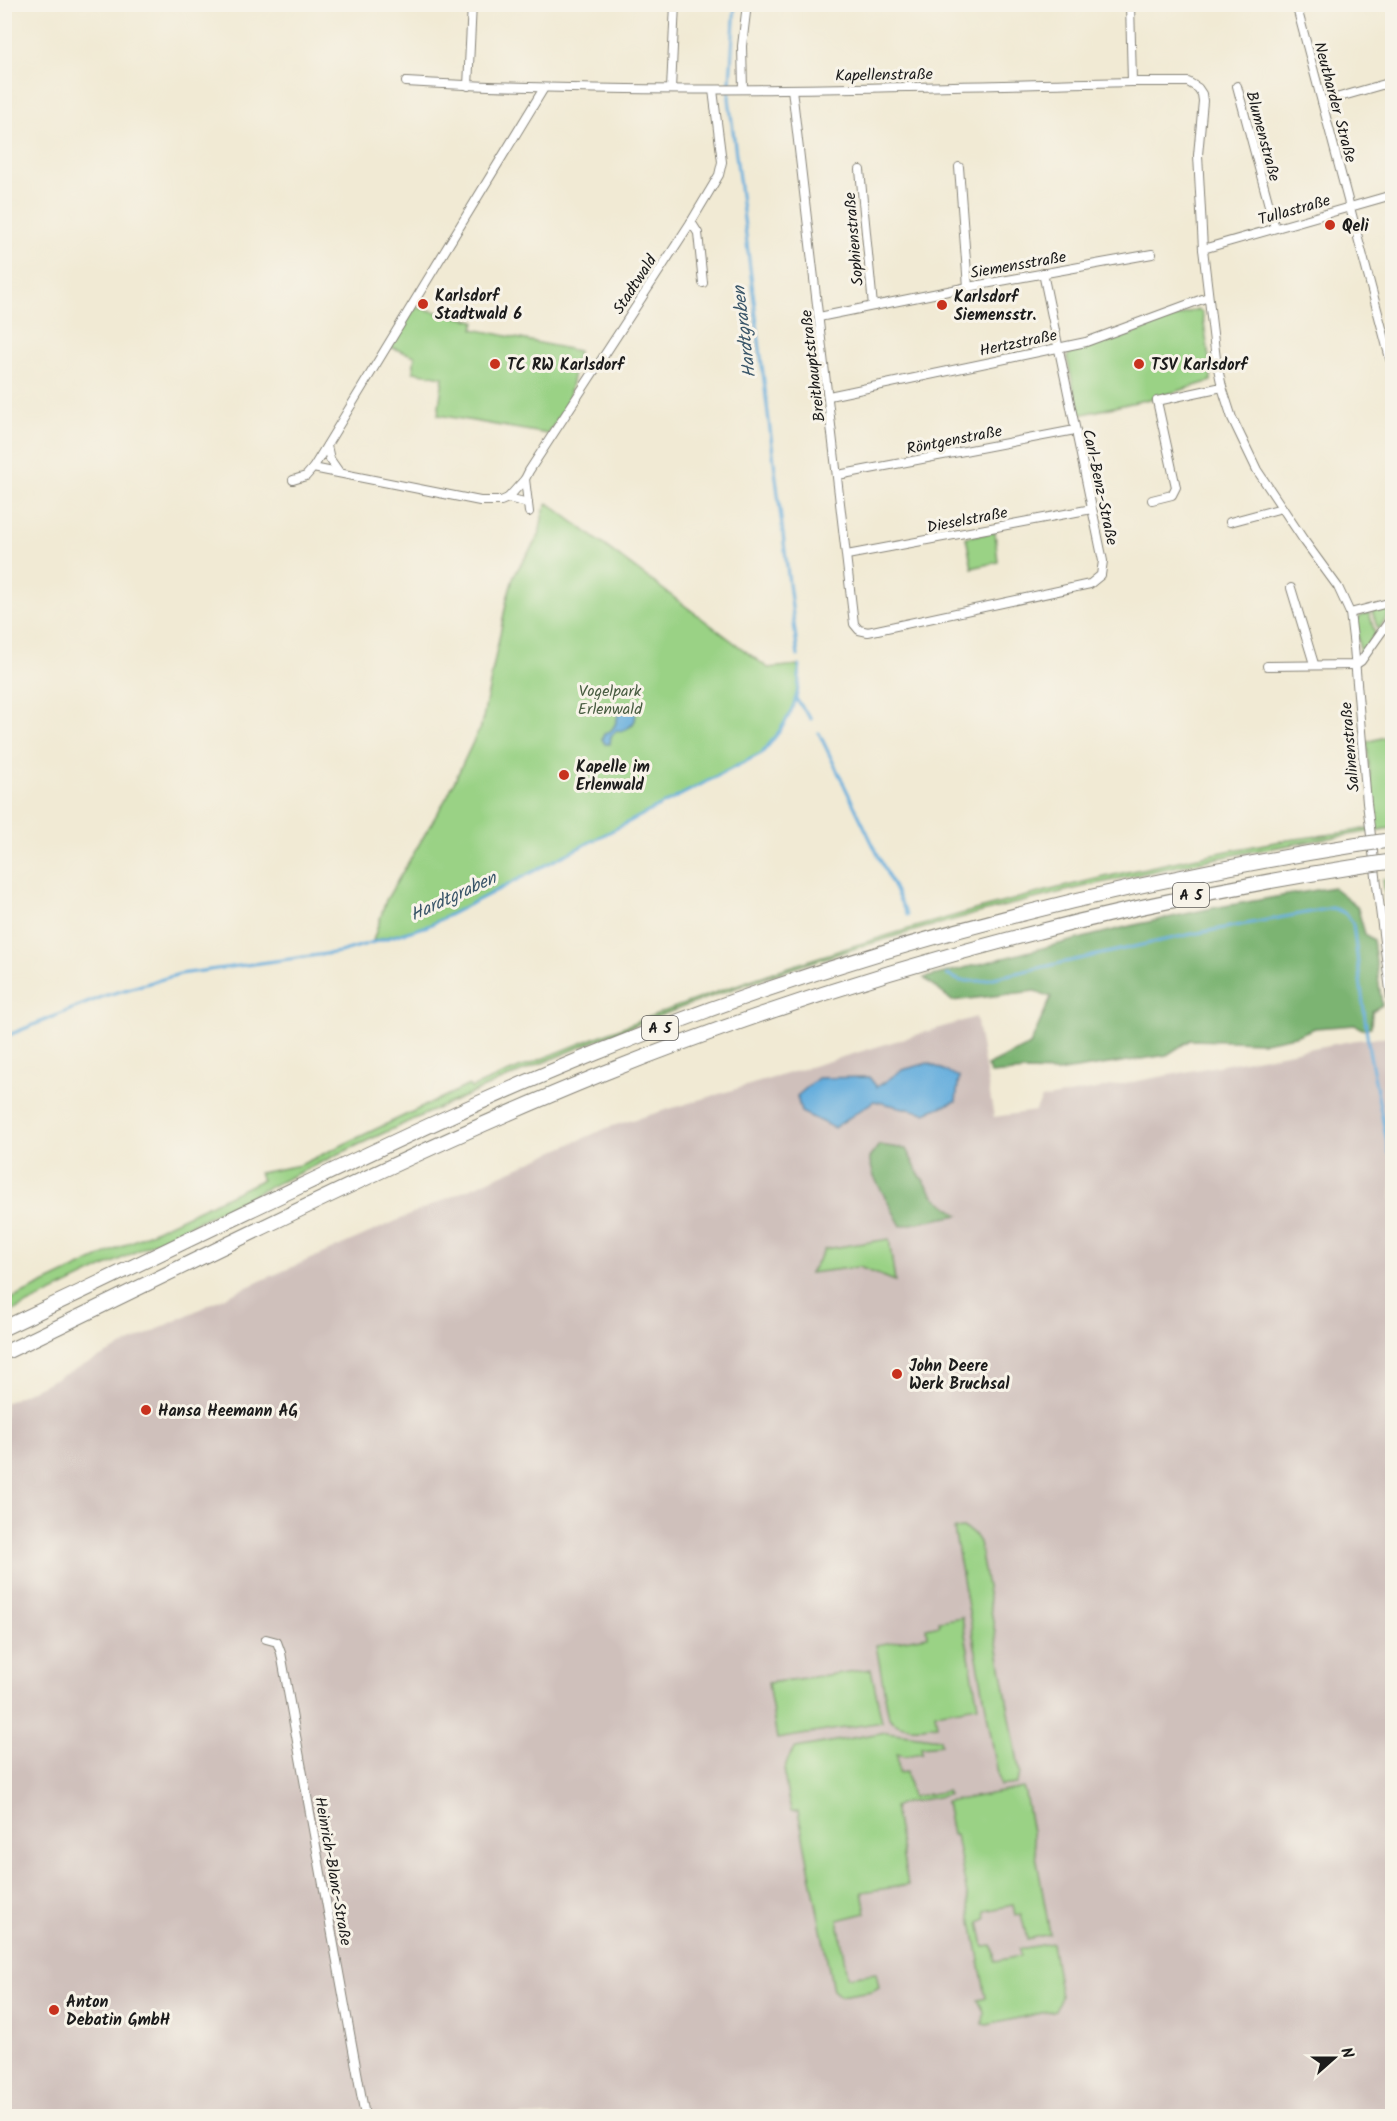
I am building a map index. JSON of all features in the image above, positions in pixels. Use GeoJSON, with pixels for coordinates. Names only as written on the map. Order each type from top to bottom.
{"type":"FeatureCollection","features":[{"type":"Feature","properties":{"kind":"highway","name":"A 5"},"geometry":{"type":"LineString","coordinates":[[4,1328],[456,1112],[598,1052],[723,1005],[871,956],[1045,907],[1178,877],[1388,840]]}},
{"type":"Feature","properties":{"kind":"highway","name":"A 5"},"geometry":{"type":"LineString","coordinates":[[4,1353],[463,1133],[606,1072],[732,1025],[878,977],[1118,911],[1272,880],[1390,862]]}},
{"type":"Feature","properties":{"kind":"street"},"geometry":{"type":"LineString","coordinates":[[468,86],[472,4]]}},
{"type":"Feature","properties":{"kind":"street"},"geometry":{"type":"LineString","coordinates":[[670,89],[675,4]]}},
{"type":"Feature","properties":{"kind":"street"},"geometry":{"type":"LineString","coordinates":[[741,90],[742,46],[747,4]]}},
{"type":"Feature","properties":{"kind":"street"},"geometry":{"type":"LineString","coordinates":[[1130,4],[1132,82]]}},
{"type":"Feature","properties":{"kind":"street","name":"Neutharder Straße"},"geometry":{"type":"LineString","coordinates":[[1296,4],[1392,366]]}},
{"type":"Feature","properties":{"kind":"street","name":"Kapellenstraße"},"geometry":{"type":"LineString","coordinates":[[406,82],[544,88],[713,90],[1188,82],[1198,88],[1203,101],[1198,155],[1203,249]]}},
{"type":"Feature","properties":{"kind":"street"},"geometry":{"type":"LineString","coordinates":[[1322,102],[1392,82]]}},
{"type":"Feature","properties":{"kind":"street","name":"Blumenstraße"},"geometry":{"type":"LineString","coordinates":[[1237,86],[1275,228]]}},
{"type":"Feature","properties":{"kind":"street"},"geometry":{"type":"LineString","coordinates":[[293,480],[306,476],[313,468],[544,88]]}},
{"type":"Feature","properties":{"kind":"street","name":"Stadtwald"},"geometry":{"type":"LineString","coordinates":[[508,498],[525,479],[719,175],[722,162],[713,90]]}},
{"type":"Feature","properties":{"kind":"street","name":"Breithauptstraße"},"geometry":{"type":"LineString","coordinates":[[792,90],[854,624],[860,630],[868,632]]}},
{"type":"Feature","properties":{"kind":"street"},"geometry":{"type":"LineString","coordinates":[[959,167],[968,287]]}},
{"type":"Feature","properties":{"kind":"street","name":"Sophienstraße"},"geometry":{"type":"LineString","coordinates":[[860,170],[873,306]]}},
{"type":"Feature","properties":{"kind":"street","name":"Tullastraße"},"geometry":{"type":"LineString","coordinates":[[1203,249],[1392,195]]}},
{"type":"Feature","properties":{"kind":"street"},"geometry":{"type":"LineString","coordinates":[[691,222],[698,233],[703,283]]}},
{"type":"Feature","properties":{"kind":"street","name":"Salinenstraße"},"geometry":{"type":"LineString","coordinates":[[1203,249],[1216,359],[1222,387],[1243,444],[1282,508],[1338,587],[1350,613],[1370,827],[1392,1006]]}},
{"type":"Feature","properties":{"kind":"street","name":"Siemensstraße"},"geometry":{"type":"LineString","coordinates":[[819,317],[1152,254]]}},
{"type":"Feature","properties":{"kind":"street","name":"Carl-Benz-Straße"},"geometry":{"type":"LineString","coordinates":[[868,632],[1090,584],[1101,575],[1103,561],[1043,273]]}},
{"type":"Feature","properties":{"kind":"street","name":"Hertzstraße"},"geometry":{"type":"LineString","coordinates":[[829,396],[1104,337],[1208,297]]}},
{"type":"Feature","properties":{"kind":"street"},"geometry":{"type":"LineString","coordinates":[[1152,500],[1172,495],[1176,487],[1157,401],[1222,387]]}},
{"type":"Feature","properties":{"kind":"street","name":"Röntgenstraße"},"geometry":{"type":"LineString","coordinates":[[838,475],[1075,430]]}},
{"type":"Feature","properties":{"kind":"street"},"geometry":{"type":"LineString","coordinates":[[327,446],[330,459],[339,472]]}},
{"type":"Feature","properties":{"kind":"street"},"geometry":{"type":"LineString","coordinates":[[313,468],[480,501],[494,502],[508,498],[528,503]]}},
{"type":"Feature","properties":{"kind":"street"},"geometry":{"type":"LineString","coordinates":[[525,479],[529,512]]}},
{"type":"Feature","properties":{"kind":"street"},"geometry":{"type":"LineString","coordinates":[[1230,522],[1282,508]]}},
{"type":"Feature","properties":{"kind":"street","name":"Dieselstraße"},"geometry":{"type":"LineString","coordinates":[[847,555],[1092,509]]}},
{"type":"Feature","properties":{"kind":"street"},"geometry":{"type":"LineString","coordinates":[[1291,588],[1314,664]]}},
{"type":"Feature","properties":{"kind":"street"},"geometry":{"type":"LineString","coordinates":[[1350,613],[1392,602]]}},
{"type":"Feature","properties":{"kind":"street"},"geometry":{"type":"LineString","coordinates":[[1267,666],[1355,665],[1361,661],[1392,617]]}},
{"type":"Feature","properties":{"kind":"street","name":"Heinrich-Blanc-Straße"},"geometry":{"type":"LineString","coordinates":[[266,1639],[277,1642],[281,1653],[365,2116]]}},
{"type":"Feature","properties":{"kind":"shaded area"},"geometry":{"type":"Polygon","coordinates":[[[976,1017],[994,1117],[1035,1111],[1042,1099],[1356,1040],[1392,1037],[1392,2116],[5,2116],[5,1403],[231,1294],[609,1127],[976,1017]]]}},
{"type":"Feature","properties":{"kind":"green space","name":"TC RW Karlsdorf"},"geometry":{"type":"Polygon","coordinates":[[[415,307],[475,321],[473,329],[578,351],[568,403],[548,434],[438,415],[443,377],[413,372],[415,356],[390,347],[415,307]]]}},
{"type":"Feature","properties":{"kind":"green space","name":"TSV Karlsdorf"},"geometry":{"type":"Polygon","coordinates":[[[1197,309],[1202,312],[1203,317],[1211,381],[1158,397],[1079,415],[1067,357],[1071,352],[1119,339],[1197,309]]]}},
{"type":"Feature","properties":{"kind":"green space","name":"Vogelpark Erlenwald"},"geometry":{"type":"Polygon","coordinates":[[[548,503],[768,668],[799,665],[797,691],[790,713],[762,753],[428,926],[373,941],[386,900],[447,797],[482,723],[514,575],[539,536],[543,512],[548,503]]]}},
{"type":"Feature","properties":{"kind":"green space"},"geometry":{"type":"Polygon","coordinates":[[[995,532],[998,562],[972,568],[966,537],[995,532]]]}},
{"type":"Feature","properties":{"kind":"green space"},"geometry":{"type":"Polygon","coordinates":[[[1390,607],[1392,610],[1378,630],[1372,611],[1390,607]]]}},
{"type":"Feature","properties":{"kind":"green space"},"geometry":{"type":"Polygon","coordinates":[[[1369,612],[1375,634],[1361,655],[1356,621],[1360,616],[1369,612]]]}},
{"type":"Feature","properties":{"kind":"green space"},"geometry":{"type":"Polygon","coordinates":[[[1392,735],[1392,828],[1213,859],[1036,898],[860,947],[688,1005],[600,1039],[428,1113],[258,1192],[5,1315],[5,1302],[262,1180],[259,1173],[300,1165],[469,1085],[471,1088],[713,993],[877,939],[1043,892],[1223,852],[1374,827],[1367,742],[1392,735]]]}},
{"type":"Feature","properties":{"kind":"green space"},"geometry":{"type":"Polygon","coordinates":[[[1392,878],[1392,949],[1383,879],[1392,878]]]}},
{"type":"Feature","properties":{"kind":"green space"},"geometry":{"type":"Polygon","coordinates":[[[1333,887],[1357,906],[1365,934],[1373,940],[1382,1005],[1372,1011],[1371,1027],[1362,1029],[1355,1025],[1315,1028],[1295,1036],[1264,1042],[1190,1040],[1167,1055],[1057,1072],[1026,1071],[991,1074],[987,1066],[1030,1045],[1051,997],[1035,991],[952,1001],[924,978],[1130,926],[1213,908],[1333,887]]]}},
{"type":"Feature","properties":{"kind":"green space"},"geometry":{"type":"Polygon","coordinates":[[[879,1145],[906,1149],[919,1174],[935,1197],[959,1215],[901,1226],[874,1177],[869,1158],[879,1145]]]}},
{"type":"Feature","properties":{"kind":"green space"},"geometry":{"type":"Polygon","coordinates":[[[889,1239],[895,1281],[859,1267],[810,1273],[825,1249],[889,1239]]]}},
{"type":"Feature","properties":{"kind":"green space"},"geometry":{"type":"Polygon","coordinates":[[[963,1528],[973,1533],[979,1542],[1020,1774],[1016,1784],[1000,1786],[954,1529],[963,1528]]]}},
{"type":"Feature","properties":{"kind":"green space"},"geometry":{"type":"Polygon","coordinates":[[[962,1617],[978,1706],[935,1713],[937,1725],[911,1727],[894,1722],[889,1718],[876,1645],[927,1636],[926,1628],[940,1625],[939,1621],[962,1617]]]}},
{"type":"Feature","properties":{"kind":"green space"},"geometry":{"type":"Polygon","coordinates":[[[871,1669],[882,1722],[777,1739],[768,1683],[871,1669]]]}},
{"type":"Feature","properties":{"kind":"green space"},"geometry":{"type":"Polygon","coordinates":[[[886,1732],[940,1739],[941,1745],[921,1747],[922,1753],[905,1756],[897,1754],[899,1773],[906,1772],[912,1797],[947,1791],[948,1795],[894,1807],[908,1885],[862,1892],[866,1913],[838,1920],[847,1977],[876,1973],[879,1987],[872,1991],[840,1996],[833,1990],[798,1811],[791,1811],[785,1770],[790,1755],[796,1748],[886,1732]]]}},
{"type":"Feature","properties":{"kind":"green space"},"geometry":{"type":"Polygon","coordinates":[[[1023,1788],[1050,1934],[1027,1939],[1021,1914],[1015,1915],[1013,1905],[985,1911],[986,1919],[979,1922],[984,1946],[992,1945],[995,1961],[1020,1956],[1019,1949],[1052,1943],[1061,1997],[1055,2010],[987,2025],[983,2024],[984,2012],[978,2000],[986,1998],[956,1835],[952,1835],[946,1802],[1023,1788]]]}},
{"type":"Feature","properties":{"kind":"water"},"geometry":{"type":"Polygon","coordinates":[[[633,707],[636,716],[634,723],[624,730],[617,730],[611,736],[610,744],[605,744],[602,739],[604,734],[614,727],[620,708],[633,707]]]}},
{"type":"Feature","properties":{"kind":"water"},"geometry":{"type":"Polygon","coordinates":[[[928,1063],[959,1077],[956,1101],[925,1113],[874,1101],[834,1128],[801,1112],[797,1096],[818,1078],[869,1077],[877,1087],[902,1070],[928,1063]]]}},
{"type":"Feature","properties":{"kind":"waterway","name":"Hardtgraben"},"geometry":{"type":"LineString","coordinates":[[735,4],[729,98],[798,656]]}},
{"type":"Feature","properties":{"kind":"waterway","name":"Hardtgraben"},"geometry":{"type":"LineString","coordinates":[[4,1037],[104,996],[180,974],[340,952],[428,926],[762,753],[785,723],[795,702],[799,665]]}},
{"type":"Feature","properties":{"kind":"waterway"},"geometry":{"type":"LineString","coordinates":[[796,699],[811,719]]}},
{"type":"Feature","properties":{"kind":"waterway"},"geometry":{"type":"LineString","coordinates":[[819,733],[907,915]]}},
{"type":"Feature","properties":{"kind":"waterway"},"geometry":{"type":"LineString","coordinates":[[947,975],[961,981],[980,981],[1187,935],[1332,908],[1339,910],[1347,915],[1353,924],[1369,1050],[1389,1153]]}},
{"type":"Feature","properties":{"kind":"place","name":"Qeli"},"geometry":{"type":"Point","coordinates":[1330,225]}},
{"type":"Feature","properties":{"kind":"place","name":"Karlsdorf Stadtwald 6"},"geometry":{"type":"Point","coordinates":[423,304]}},
{"type":"Feature","properties":{"kind":"place","name":"Karlsdorf Siemensstr."},"geometry":{"type":"Point","coordinates":[942,305]}},
{"type":"Feature","properties":{"kind":"place","name":"TC RW Karlsdorf"},"geometry":{"type":"Point","coordinates":[495,364]}},
{"type":"Feature","properties":{"kind":"place","name":"TSV Karlsdorf"},"geometry":{"type":"Point","coordinates":[1139,364]}},
{"type":"Feature","properties":{"kind":"place","name":"Kapelle im Erlenwald"},"geometry":{"type":"Point","coordinates":[564,775]}},
{"type":"Feature","properties":{"kind":"place","name":"John Deere Werk Bruchsal"},"geometry":{"type":"Point","coordinates":[897,1374]}},
{"type":"Feature","properties":{"kind":"place","name":"Hansa Heemann AG"},"geometry":{"type":"Point","coordinates":[146,1410]}},
{"type":"Feature","properties":{"kind":"place","name":"Anton Debatin GmbH"},"geometry":{"type":"Point","coordinates":[54,2010]}}]}
